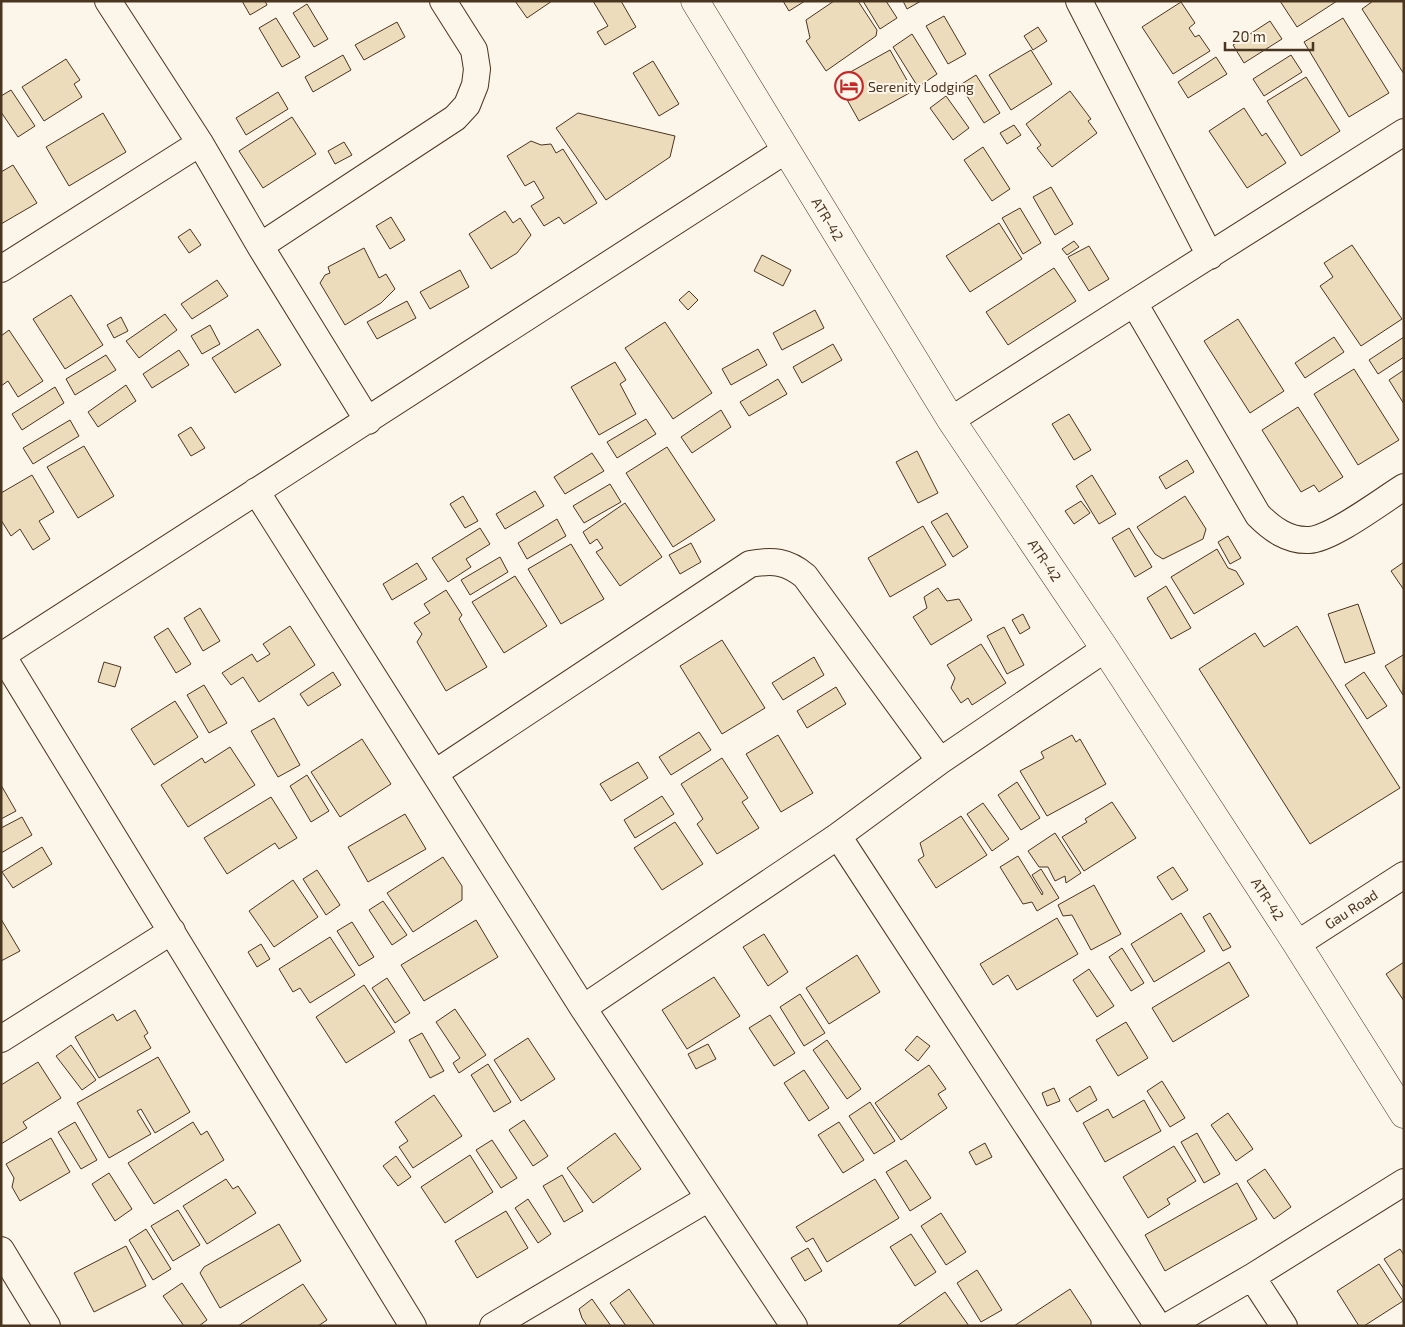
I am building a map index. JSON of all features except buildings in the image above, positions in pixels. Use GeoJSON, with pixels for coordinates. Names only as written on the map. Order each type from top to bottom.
{"type":"FeatureCollection","features":[{"type":"Feature","properties":{"kind":"street"},"geometry":{"type":"LineString","coordinates":[[108,1],[200,143],[260,246],[368,421]]}},
{"type":"Feature","properties":{"kind":"street"},"geometry":{"type":"LineString","coordinates":[[260,246],[455,118],[467,105],[475,85],[477,69],[474,50],[443,1]]}},
{"type":"Feature","properties":{"kind":"street","name":"ATR-42"},"geometry":{"type":"LineString","coordinates":[[695,1],[950,420],[1105,649],[1297,944],[1404,1114]]}},
{"type":"Feature","properties":{"kind":"street"},"geometry":{"type":"LineString","coordinates":[[1078,1],[1210,256]]}},
{"type":"Feature","properties":{"kind":"street"},"geometry":{"type":"LineString","coordinates":[[950,420],[1404,132]]}},
{"type":"Feature","properties":{"kind":"street"},"geometry":{"type":"LineString","coordinates":[[1,269],[200,143]]}},
{"type":"Feature","properties":{"kind":"street"},"geometry":{"type":"LineString","coordinates":[[412,1326],[2,655],[786,150]]}},
{"type":"Feature","properties":{"kind":"street"},"geometry":{"type":"LineString","coordinates":[[1134,303],[1258,515],[1271,528],[1289,537],[1310,540],[1338,530],[1404,486]]}},
{"type":"Feature","properties":{"kind":"street"},"geometry":{"type":"LineString","coordinates":[[256,491],[583,1008],[794,1326]]}},
{"type":"Feature","properties":{"kind":"street"},"geometry":{"type":"LineString","coordinates":[[435,773],[750,564],[766,561],[781,562],[795,567],[805,576],[940,761]]}},
{"type":"Feature","properties":{"kind":"street"},"geometry":{"type":"LineString","coordinates":[[583,1008],[838,836],[940,761],[1105,649]]}},
{"type":"Feature","properties":{"kind":"street"},"geometry":{"type":"LineString","coordinates":[[838,836],[1158,1326]]}},
{"type":"Feature","properties":{"kind":"street","name":"Gau Road"},"geometry":{"type":"LineString","coordinates":[[1297,944],[1404,874]]}},
{"type":"Feature","properties":{"kind":"street"},"geometry":{"type":"LineString","coordinates":[[1,1039],[172,931]]}},
{"type":"Feature","properties":{"kind":"street"},"geometry":{"type":"LineString","coordinates":[[1168,1326],[1252,1277],[1404,1182]]}},
{"type":"Feature","properties":{"kind":"street"},"geometry":{"type":"LineString","coordinates":[[493,1326],[709,1198]]}},
{"type":"Feature","properties":{"kind":"street"},"geometry":{"type":"LineString","coordinates":[[1,1250],[47,1326]]}},
{"type":"Feature","properties":{"kind":"street"},"geometry":{"type":"LineString","coordinates":[[1252,1277],[1284,1326]]}},
{"type":"Feature","properties":{"kind":"place","name":"Serenity Lodging"},"geometry":{"type":"Point","coordinates":[849,86]}}]}
